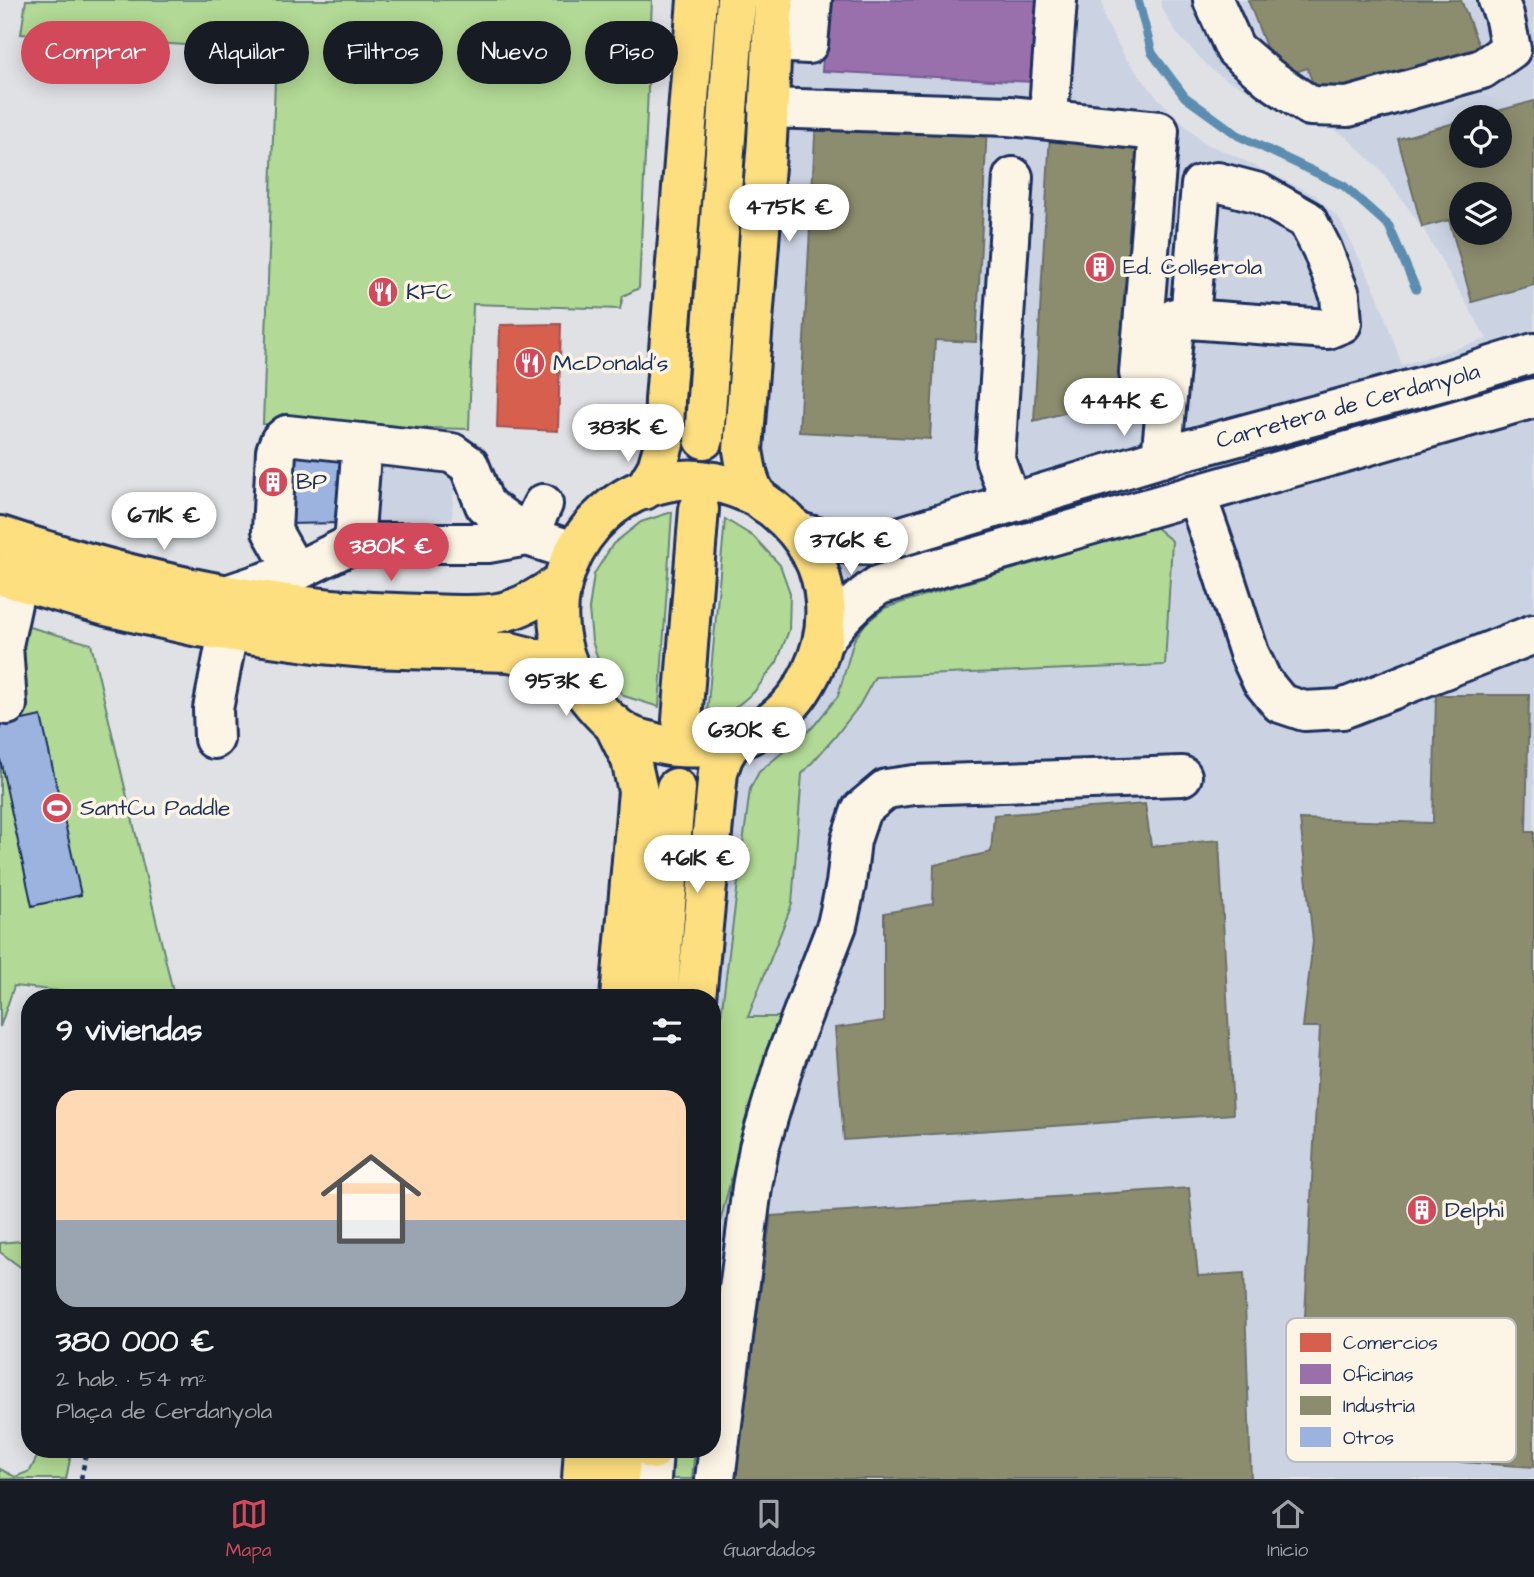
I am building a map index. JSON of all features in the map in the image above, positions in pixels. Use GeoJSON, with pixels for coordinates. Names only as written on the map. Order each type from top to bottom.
{"type":"FeatureCollection","features":[{"type":"Feature","properties":{"kind":"main road"},"geometry":{"type":"LineString","coordinates":[[644,490],[657,468],[664,444],[665,400],[697,0]]}},
{"type":"Feature","properties":{"kind":"main road"},"geometry":{"type":"LineString","coordinates":[[704,439],[736,0]]}},
{"type":"Feature","properties":{"kind":"main road"},"geometry":{"type":"LineString","coordinates":[[759,498],[747,475],[743,450],[774,0]]}},
{"type":"Feature","properties":{"kind":"main road"},"geometry":{"type":"LineString","coordinates":[[713,481],[759,498],[799,532],[812,553],[821,579],[826,617],[823,641],[813,670],[802,690],[786,708],[762,728],[732,742],[707,747],[667,746],[629,735],[594,705],[581,689],[570,672],[558,626],[558,604],[568,567],[586,534],[628,496],[667,482],[713,481]]}},
{"type":"Feature","properties":{"kind":"main road"},"geometry":{"type":"LineString","coordinates":[[682,720],[699,509]]}},
{"type":"Feature","properties":{"kind":"main road"},"geometry":{"type":"LineString","coordinates":[[0,536],[124,573],[310,643],[367,648],[510,652],[545,660],[570,672]]}},
{"type":"Feature","properties":{"kind":"main road"},"geometry":{"type":"LineString","coordinates":[[8,578],[151,617],[307,607],[369,613],[462,614],[509,611],[538,598],[568,567]]}},
{"type":"Feature","properties":{"kind":"main road"},"geometry":{"type":"LineString","coordinates":[[613,723],[631,760],[638,791],[621,989]]}},
{"type":"Feature","properties":{"kind":"main road"},"geometry":{"type":"LineString","coordinates":[[697,989],[718,772],[732,742]]}},
{"type":"Feature","properties":{"kind":"main road"},"geometry":{"type":"LineString","coordinates":[[659,989],[676,788]]}},
{"type":"Feature","properties":{"kind":"main road"},"geometry":{"type":"LineString","coordinates":[[582,1479],[583,1458]]}},
{"type":"Feature","properties":{"kind":"main road"},"geometry":{"type":"LineString","coordinates":[[619,1479],[643,1458]]}},
{"type":"Feature","properties":{"kind":"street"},"geometry":{"type":"LineString","coordinates":[[772,43],[808,44],[812,0]]}},
{"type":"Feature","properties":{"kind":"street"},"geometry":{"type":"LineString","coordinates":[[1050,94],[1057,0]]}},
{"type":"Feature","properties":{"kind":"street"},"geometry":{"type":"LineString","coordinates":[[1213,0],[1235,49],[1269,78],[1310,106],[1348,107],[1482,69],[1511,49],[1498,0]]}},
{"type":"Feature","properties":{"kind":"street"},"geometry":{"type":"LineString","coordinates":[[768,108],[1009,116],[1159,131],[1139,373]]}},
{"type":"Feature","properties":{"kind":"street"},"geometry":{"type":"LineString","coordinates":[[1011,503],[995,459],[1013,177]]}},
{"type":"Feature","properties":{"kind":"street"},"geometry":{"type":"LineString","coordinates":[[1161,458],[1175,318],[1327,329],[1342,323],[1340,295],[1307,220],[1259,193],[1217,183],[1201,185],[1190,319]]}},
{"type":"Feature","properties":{"kind":"street","name":"Carretera de Cerdanyola"},"geometry":{"type":"LineString","coordinates":[[799,532],[848,545],[872,545],[1161,458],[1450,379],[1534,353]]}},
{"type":"Feature","properties":{"kind":"street"},"geometry":{"type":"LineString","coordinates":[[1450,379],[1474,386],[1534,369]]}},
{"type":"Feature","properties":{"kind":"street","name":"Carretera de Cerdanyola"},"geometry":{"type":"LineString","coordinates":[[823,641],[862,596],[879,585],[1534,398]]}},
{"type":"Feature","properties":{"kind":"street"},"geometry":{"type":"LineString","coordinates":[[1458,418],[1534,422]]}},
{"type":"Feature","properties":{"kind":"street"},"geometry":{"type":"LineString","coordinates":[[295,572],[272,530],[276,451],[280,441],[288,435],[453,453],[469,465],[485,505],[535,521],[568,567]]}},
{"type":"Feature","properties":{"kind":"street"},"geometry":{"type":"LineString","coordinates":[[354,543],[362,443]]}},
{"type":"Feature","properties":{"kind":"street"},"geometry":{"type":"LineString","coordinates":[[1196,494],[1249,653],[1262,681],[1280,704],[1304,711],[1342,709],[1534,634]]}},
{"type":"Feature","properties":{"kind":"street"},"geometry":{"type":"LineString","coordinates":[[214,739],[213,709],[227,613],[295,572],[354,543],[488,543],[535,521]]}},
{"type":"Feature","properties":{"kind":"street"},"geometry":{"type":"LineString","coordinates":[[7,705],[3,645],[8,578]]}},
{"type":"Feature","properties":{"kind":"street"},"geometry":{"type":"LineString","coordinates":[[721,1432],[759,1148],[786,1057],[837,925],[846,884],[851,840],[861,810],[886,789],[914,785],[1182,776]]}},
{"type":"Feature","properties":{"kind":"street"},"geometry":{"type":"LineString","coordinates":[[715,1479],[718,1458]]}},
{"type":"Feature","properties":{"kind":"path"},"geometry":{"type":"LineString","coordinates":[[81,1479],[85,1458]]}},
{"type":"Feature","properties":{"kind":"shaded area"},"geometry":{"type":"Polygon","coordinates":[[[774,0],[1102,0],[1105,20],[1125,57],[1155,95],[1202,142],[1315,195],[1340,220],[1377,294],[1402,365],[1487,339],[1422,227],[1379,168],[1344,135],[1227,80],[1211,69],[1177,34],[1161,7],[1161,0],[1534,0],[1534,1479],[645,1479],[651,1458],[721,1458],[721,989],[712,989],[718,772],[762,728],[826,617],[759,498],[774,0]]]}},
{"type":"Feature","properties":{"kind":"shaded area","name":"BP"},"geometry":{"type":"Polygon","coordinates":[[[374,459],[456,462],[451,530],[373,528],[374,459]]]}},
{"type":"Feature","properties":{"kind":"green space"},"geometry":{"type":"Polygon","coordinates":[[[26,0],[652,0],[651,21],[585,21],[585,84],[648,84],[639,288],[623,296],[620,309],[473,304],[469,429],[263,424],[275,84],[309,84],[309,21],[184,21],[184,45],[170,44],[170,21],[23,21],[26,0]]]}},
{"type":"Feature","properties":{"kind":"green space"},"geometry":{"type":"Polygon","coordinates":[[[672,512],[659,707],[624,696],[603,674],[592,641],[589,609],[594,574],[613,544],[641,522],[672,512]]]}},
{"type":"Feature","properties":{"kind":"green space"},"geometry":{"type":"Polygon","coordinates":[[[725,519],[754,537],[780,565],[790,593],[789,630],[777,662],[754,692],[732,710],[707,715],[725,519]]]}},
{"type":"Feature","properties":{"kind":"green space"},"geometry":{"type":"Polygon","coordinates":[[[1155,527],[1172,541],[1165,665],[875,677],[859,706],[802,774],[792,904],[748,1017],[784,1017],[745,1125],[721,1218],[721,1016],[750,789],[759,772],[813,727],[838,696],[854,640],[866,623],[885,608],[1155,527]]]}},
{"type":"Feature","properties":{"kind":"green space","name":"SantCu Paddle"},"geometry":{"type":"Polygon","coordinates":[[[0,619],[91,644],[172,989],[42,989],[14,986],[0,1027],[0,619]]]}},
{"type":"Feature","properties":{"kind":"green space"},"geometry":{"type":"Polygon","coordinates":[[[21,1241],[21,1267],[0,1252],[0,1243],[21,1241]]]}},
{"type":"Feature","properties":{"kind":"green space"},"geometry":{"type":"Polygon","coordinates":[[[36,1458],[70,1458],[66,1479],[0,1479],[0,1469],[15,1477],[30,1471],[36,1458]]]}},
{"type":"Feature","properties":{"kind":"green space"},"geometry":{"type":"Polygon","coordinates":[[[672,1458],[694,1458],[692,1479],[671,1479],[672,1458]]]}},
{"type":"Feature","properties":{"kind":"building: Comercios","name":"McDonald's"},"geometry":{"type":"Polygon","coordinates":[[[561,324],[558,431],[497,428],[500,325],[561,324]]]}},
{"type":"Feature","properties":{"kind":"building: Oficinas"},"geometry":{"type":"Polygon","coordinates":[[[827,0],[1038,0],[1033,82],[822,71],[827,0]]]}},
{"type":"Feature","properties":{"kind":"building: Industria"},"geometry":{"type":"Polygon","coordinates":[[[1248,0],[1461,0],[1480,49],[1321,104],[1307,68],[1278,78],[1248,0]]]}},
{"type":"Feature","properties":{"kind":"building: Industria"},"geometry":{"type":"Polygon","coordinates":[[[1534,101],[1534,285],[1472,302],[1456,245],[1512,245],[1512,182],[1449,182],[1449,220],[1422,227],[1398,139],[1449,124],[1449,168],[1512,168],[1512,107],[1534,101]]]}},
{"type":"Feature","properties":{"kind":"building: Industria"},"geometry":{"type":"Polygon","coordinates":[[[816,118],[987,127],[976,342],[935,340],[930,439],[799,432],[816,118]]]}},
{"type":"Feature","properties":{"kind":"building: Industria","name":"Ed. Collserola"},"geometry":{"type":"Polygon","coordinates":[[[1050,133],[1166,143],[1149,391],[1034,421],[1050,133]]]}},
{"type":"Feature","properties":{"kind":"building: Industria","name":"Delphi"},"geometry":{"type":"Polygon","coordinates":[[[1436,695],[1529,695],[1526,832],[1534,832],[1534,1467],[1461,1462],[1516,1462],[1516,1318],[1305,1318],[1320,1027],[1303,1027],[1313,941],[1300,819],[1433,823],[1436,695]]]}},
{"type":"Feature","properties":{"kind":"building: Industria"},"geometry":{"type":"Polygon","coordinates":[[[1145,804],[1151,846],[1219,840],[1233,1114],[844,1140],[835,1028],[884,1021],[884,913],[933,904],[934,865],[991,852],[994,815],[1145,804]]]}},
{"type":"Feature","properties":{"kind":"building: Industria"},"geometry":{"type":"Polygon","coordinates":[[[1189,1188],[1198,1276],[1244,1273],[1251,1479],[734,1479],[771,1216],[1189,1188]]]}},
{"type":"Feature","properties":{"kind":"building: Otros"},"geometry":{"type":"Polygon","coordinates":[[[286,440],[347,446],[344,523],[287,524],[286,440]]]}},
{"type":"Feature","properties":{"kind":"building: Otros"},"geometry":{"type":"Polygon","coordinates":[[[41,716],[81,895],[32,906],[0,759],[0,725],[41,716]]]}},
{"type":"Feature","properties":{"kind":"waterway"},"geometry":{"type":"LineString","coordinates":[[1138,0],[1152,53],[1185,97],[1239,136],[1344,186],[1389,226],[1416,289]]}},
{"type":"Feature","properties":{"kind":"place","name":"Ed. Collserola"},"geometry":{"type":"Point","coordinates":[1100,267]}},
{"type":"Feature","properties":{"kind":"place","name":"KFC"},"geometry":{"type":"Point","coordinates":[383,292]}},
{"type":"Feature","properties":{"kind":"place","name":"McDonald's"},"geometry":{"type":"Point","coordinates":[530,363]}},
{"type":"Feature","properties":{"kind":"place","name":"BP"},"geometry":{"type":"Point","coordinates":[273,482]}},
{"type":"Feature","properties":{"kind":"place","name":"SantCu Paddle"},"geometry":{"type":"Point","coordinates":[57,808]}},
{"type":"Feature","properties":{"kind":"place","name":"Delphi"},"geometry":{"type":"Point","coordinates":[1422,1210]}}]}
